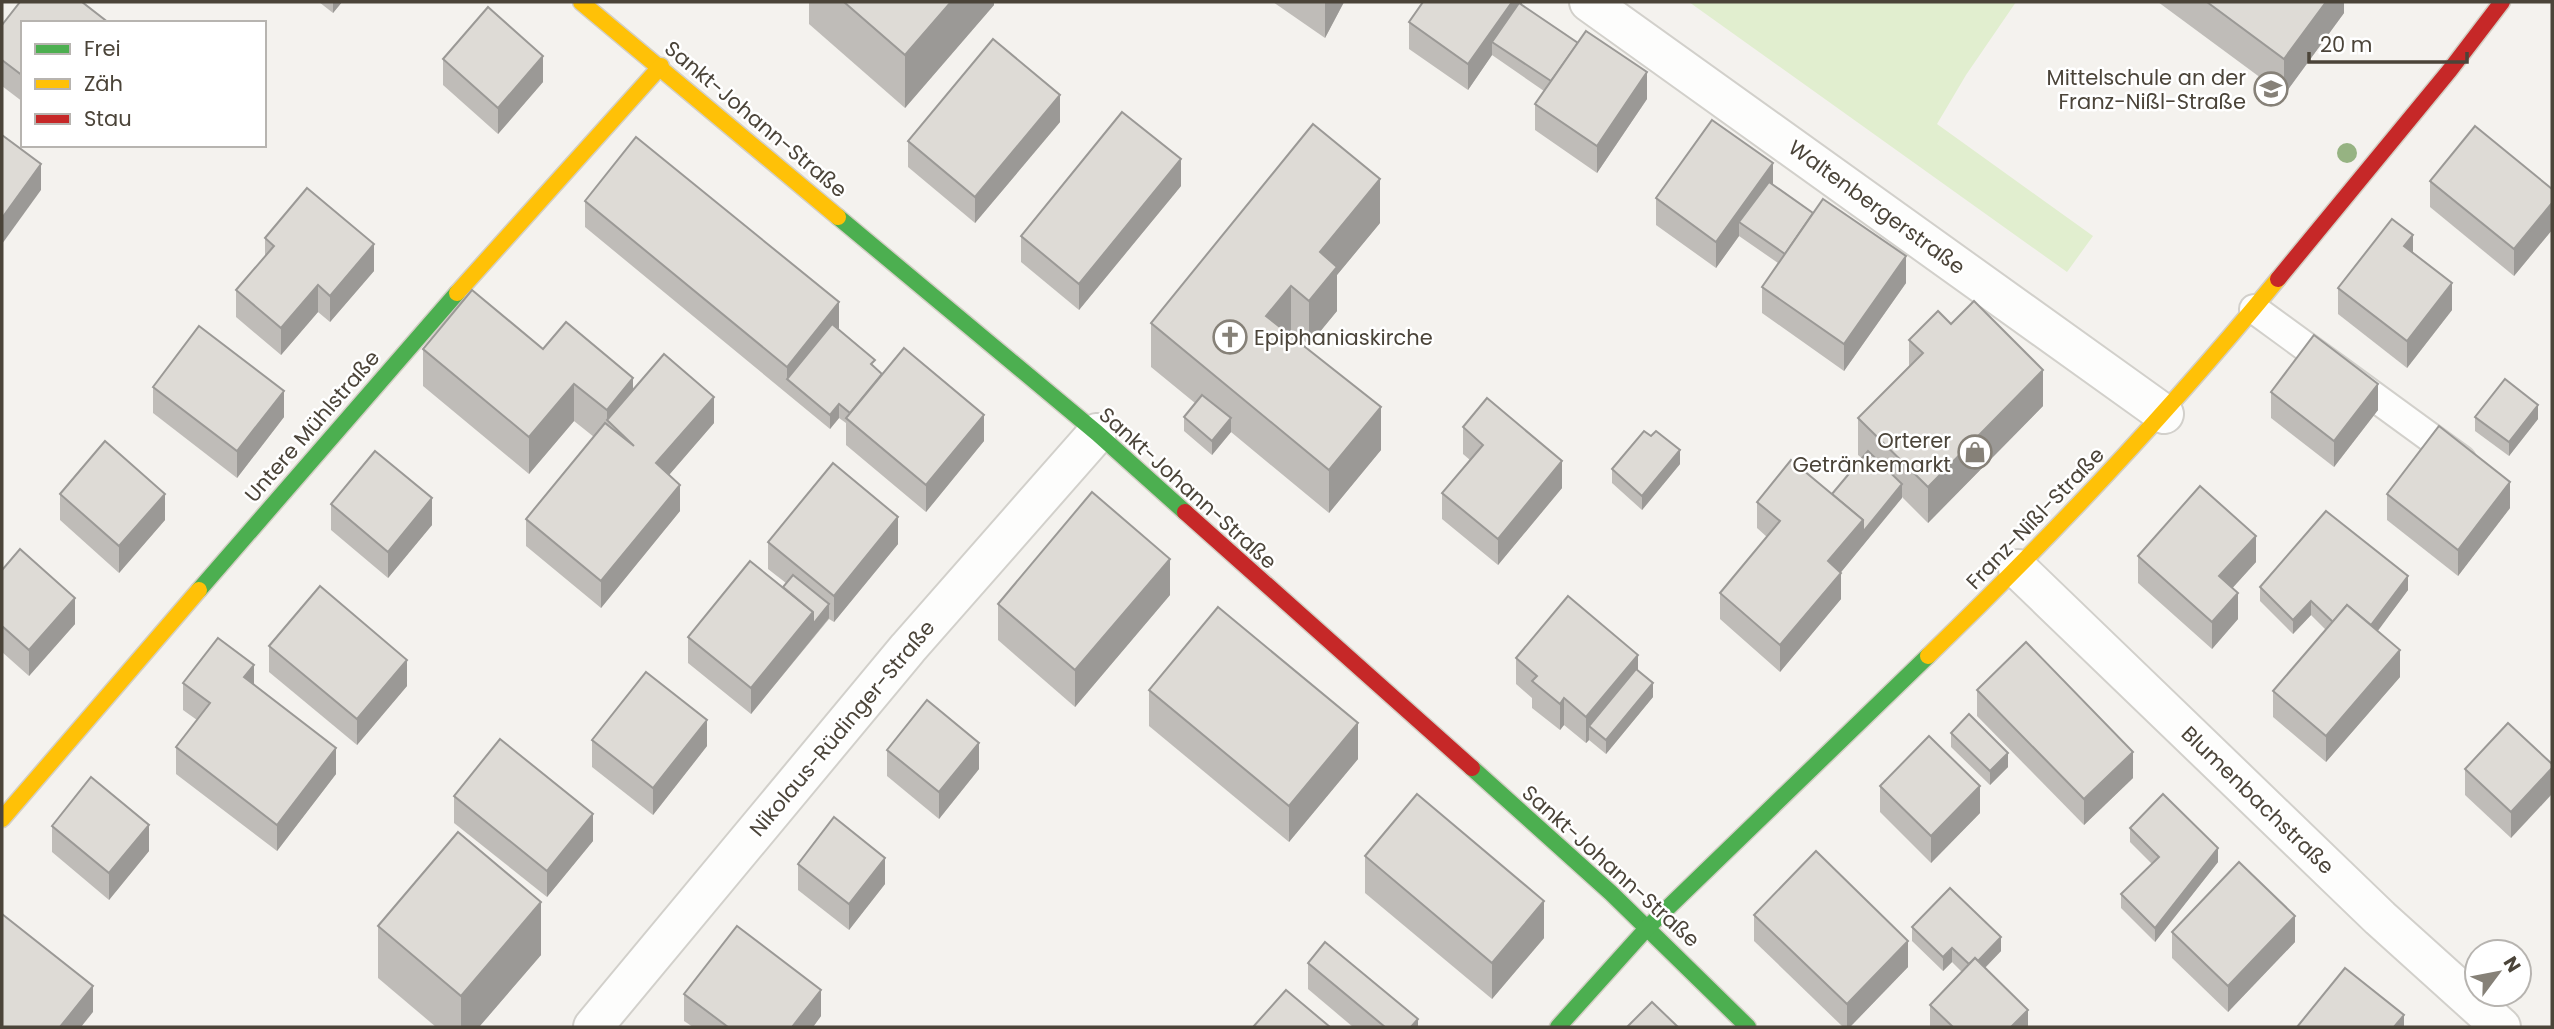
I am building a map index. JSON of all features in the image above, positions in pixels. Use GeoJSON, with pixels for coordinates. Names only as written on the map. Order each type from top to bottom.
{"type":"FeatureCollection","features":[{"type":"Feature","properties":{"kind":"street","name":"Sankt-Johann-Straße"},"geometry":{"type":"LineString","coordinates":[[582,2],[1097,433],[1648,927],[1748,1027]]}},
{"type":"Feature","properties":{"kind":"street","name":"Waltenbergerstraße"},"geometry":{"type":"LineString","coordinates":[[1589,2],[2164,414]]}},
{"type":"Feature","properties":{"kind":"street","name":"Franz-Nißl-Straße"},"geometry":{"type":"LineString","coordinates":[[1558,1027],[1648,927],[2018,569],[2164,414],[2254,309],[2502,2]]}},
{"type":"Feature","properties":{"kind":"street","name":"Untere Mühlstraße"},"geometry":{"type":"LineString","coordinates":[[2,819],[419,335],[661,66]]}},
{"type":"Feature","properties":{"kind":"street","name":"Nikolaus-Rüdinger-Straße"},"geometry":{"type":"LineString","coordinates":[[593,1027],[908,649],[1097,433]]}},
{"type":"Feature","properties":{"kind":"street","name":"Blumenbachstraße"},"geometry":{"type":"LineString","coordinates":[[2018,569],[2380,918],[2501,1027]]}},
{"type":"Feature","properties":{"kind":"lane"},"geometry":{"type":"LineString","coordinates":[[2254,309],[2463,462]]}},
{"type":"Feature","properties":{"kind":"green space"},"geometry":{"type":"Polygon","coordinates":[[[1689,2],[2016,2],[1966,75],[1937,124],[2093,236],[2067,272],[1689,2]]]}},
{"type":"Feature","properties":{"kind":"building"},"geometry":{"type":"Polygon","coordinates":[[[20,2],[82,2],[106,21],[21,21],[21,74],[2,60],[2,25],[20,2]]]}},
{"type":"Feature","properties":{"kind":"building"},"geometry":{"type":"Polygon","coordinates":[[[844,2],[951,2],[905,55],[844,2]]]}},
{"type":"Feature","properties":{"kind":"building"},"geometry":{"type":"Polygon","coordinates":[[[1423,2],[1512,2],[1468,64],[1409,22],[1423,2]]]}},
{"type":"Feature","properties":{"kind":"building"},"geometry":{"type":"Polygon","coordinates":[[[2207,2],[2326,2],[2284,59],[2207,2]]]}},
{"type":"Feature","properties":{"kind":"building"},"geometry":{"type":"Polygon","coordinates":[[[1519,3],[1578,43],[1551,81],[1492,42],[1519,3]]]}},
{"type":"Feature","properties":{"kind":"building"},"geometry":{"type":"Polygon","coordinates":[[[488,7],[543,56],[498,108],[443,59],[488,7]]]}},
{"type":"Feature","properties":{"kind":"building"},"geometry":{"type":"Polygon","coordinates":[[[1586,31],[1647,72],[1597,146],[1535,104],[1586,31]]]}},
{"type":"Feature","properties":{"kind":"building"},"geometry":{"type":"Polygon","coordinates":[[[993,39],[1060,95],[975,197],[908,141],[993,39]]]}},
{"type":"Feature","properties":{"kind":"building"},"geometry":{"type":"Polygon","coordinates":[[[1122,112],[1181,159],[1079,284],[1021,236],[1122,112]]]}},
{"type":"Feature","properties":{"kind":"building"},"geometry":{"type":"Polygon","coordinates":[[[1712,120],[1773,163],[1716,242],[1656,198],[1712,120]]]}},
{"type":"Feature","properties":{"kind":"building","name":"Epiphaniaskirche"},"geometry":{"type":"Polygon","coordinates":[[[1313,124],[1380,179],[1320,252],[1337,267],[1309,301],[1291,286],[1266,316],[1381,407],[1329,470],[1151,323],[1313,124]]]}},
{"type":"Feature","properties":{"kind":"building"},"geometry":{"type":"Polygon","coordinates":[[[2475,126],[2552,189],[2552,203],[2514,249],[2430,181],[2475,126]]]}},
{"type":"Feature","properties":{"kind":"building"},"geometry":{"type":"Polygon","coordinates":[[[2,135],[41,164],[2,218],[2,135]]]}},
{"type":"Feature","properties":{"kind":"building"},"geometry":{"type":"Polygon","coordinates":[[[636,137],[839,302],[787,367],[585,201],[636,137]]]}},
{"type":"Feature","properties":{"kind":"building"},"geometry":{"type":"Polygon","coordinates":[[[1769,182],[1813,213],[1785,254],[1739,222],[1769,182]]]}},
{"type":"Feature","properties":{"kind":"building"},"geometry":{"type":"Polygon","coordinates":[[[307,188],[374,244],[330,296],[318,285],[281,328],[236,290],[274,246],[265,238],[307,188]]]}},
{"type":"Feature","properties":{"kind":"building"},"geometry":{"type":"Polygon","coordinates":[[[1823,199],[1906,256],[1844,344],[1762,287],[1823,199]]]}},
{"type":"Feature","properties":{"kind":"building"},"geometry":{"type":"Polygon","coordinates":[[[2392,219],[2413,235],[2404,246],[2452,283],[2407,341],[2338,288],[2392,219]]]}},
{"type":"Feature","properties":{"kind":"building"},"geometry":{"type":"Polygon","coordinates":[[[472,290],[543,349],[566,322],[633,378],[607,410],[574,384],[529,437],[423,349],[472,290]]]}},
{"type":"Feature","properties":{"kind":"building"},"geometry":{"type":"Polygon","coordinates":[[[1974,301],[2043,370],[1928,487],[1858,418],[1923,353],[1909,340],[1938,311],[1951,324],[1974,301]]]}},
{"type":"Feature","properties":{"kind":"building"},"geometry":{"type":"Polygon","coordinates":[[[832,324],[875,360],[871,364],[882,374],[850,413],[839,404],[830,415],[787,379],[832,324]]]}},
{"type":"Feature","properties":{"kind":"building"},"geometry":{"type":"Polygon","coordinates":[[[199,326],[284,391],[237,451],[153,387],[199,326]]]}},
{"type":"Feature","properties":{"kind":"building"},"geometry":{"type":"Polygon","coordinates":[[[2314,335],[2378,384],[2334,441],[2271,392],[2314,335]]]}},
{"type":"Feature","properties":{"kind":"building"},"geometry":{"type":"Polygon","coordinates":[[[904,348],[984,415],[926,485],[846,418],[904,348]]]}},
{"type":"Feature","properties":{"kind":"building"},"geometry":{"type":"Polygon","coordinates":[[[664,354],[714,397],[656,463],[680,485],[601,581],[526,519],[605,423],[634,446],[607,420],[664,354]]]}},
{"type":"Feature","properties":{"kind":"building"},"geometry":{"type":"Polygon","coordinates":[[[2505,379],[2538,405],[2509,442],[2475,417],[2505,379]]]}},
{"type":"Feature","properties":{"kind":"building"},"geometry":{"type":"Polygon","coordinates":[[[1202,395],[1231,418],[1212,441],[1184,417],[1202,395]]]}},
{"type":"Feature","properties":{"kind":"building"},"geometry":{"type":"Polygon","coordinates":[[[1487,398],[1562,461],[1498,539],[1442,493],[1483,445],[1463,427],[1487,398]]]}},
{"type":"Feature","properties":{"kind":"building"},"geometry":{"type":"Polygon","coordinates":[[[2439,426],[2510,482],[2458,550],[2387,494],[2439,426]]]}},
{"type":"Feature","properties":{"kind":"building"},"geometry":{"type":"Polygon","coordinates":[[[1644,431],[1651,436],[1656,431],[1680,450],[1642,496],[1612,469],[1644,431]]]}},
{"type":"Feature","properties":{"kind":"building"},"geometry":{"type":"Polygon","coordinates":[[[105,441],[165,494],[119,546],[60,494],[105,441]]]}},
{"type":"Feature","properties":{"kind":"building"},"geometry":{"type":"Polygon","coordinates":[[[375,451],[432,498],[388,552],[331,504],[375,451]]]}},
{"type":"Feature","properties":{"kind":"building"},"geometry":{"type":"Polygon","coordinates":[[[1868,451],[1902,484],[1863,532],[1863,520],[1832,494],[1868,451]]]}},
{"type":"Feature","properties":{"kind":"building"},"geometry":{"type":"Polygon","coordinates":[[[1791,460],[1863,520],[1828,561],[1841,573],[1780,645],[1720,593],[1780,521],[1757,502],[1791,460]]]}},
{"type":"Feature","properties":{"kind":"building"},"geometry":{"type":"Polygon","coordinates":[[[833,463],[898,517],[834,596],[768,542],[833,463]]]}},
{"type":"Feature","properties":{"kind":"building"},"geometry":{"type":"Polygon","coordinates":[[[2200,486],[2256,536],[2219,576],[2238,593],[2212,622],[2138,556],[2200,486]]]}},
{"type":"Feature","properties":{"kind":"building"},"geometry":{"type":"Polygon","coordinates":[[[1092,492],[1170,559],[1075,670],[998,604],[1092,492]]]}},
{"type":"Feature","properties":{"kind":"building"},"geometry":{"type":"Polygon","coordinates":[[[2326,511],[2408,576],[2371,625],[2347,605],[2333,622],[2311,601],[2293,620],[2260,587],[2326,511]]]}},
{"type":"Feature","properties":{"kind":"building"},"geometry":{"type":"Polygon","coordinates":[[[20,549],[75,598],[29,650],[2,626],[2,570],[20,549]]]}},
{"type":"Feature","properties":{"kind":"building"},"geometry":{"type":"Polygon","coordinates":[[[750,561],[813,612],[751,688],[688,637],[750,561]]]}},
{"type":"Feature","properties":{"kind":"building"},"geometry":{"type":"Polygon","coordinates":[[[793,575],[829,604],[813,624],[813,612],[783,587],[793,575]]]}},
{"type":"Feature","properties":{"kind":"building"},"geometry":{"type":"Polygon","coordinates":[[[320,586],[407,660],[357,719],[269,646],[320,586]]]}},
{"type":"Feature","properties":{"kind":"building"},"geometry":{"type":"Polygon","coordinates":[[[1568,596],[1638,655],[1586,717],[1564,698],[1560,704],[1532,681],[1537,676],[1516,658],[1568,596]]]}},
{"type":"Feature","properties":{"kind":"building"},"geometry":{"type":"Polygon","coordinates":[[[2347,605],[2400,650],[2326,736],[2273,691],[2347,605]]]}},
{"type":"Feature","properties":{"kind":"building"},"geometry":{"type":"Polygon","coordinates":[[[1218,607],[1358,723],[1289,806],[1149,690],[1218,607]]]}},
{"type":"Feature","properties":{"kind":"building"},"geometry":{"type":"Polygon","coordinates":[[[218,638],[254,665],[244,677],[336,748],[277,825],[176,747],[210,703],[183,683],[218,638]]]}},
{"type":"Feature","properties":{"kind":"building"},"geometry":{"type":"Polygon","coordinates":[[[2026,642],[2133,752],[2084,799],[1977,690],[2026,642]]]}},
{"type":"Feature","properties":{"kind":"building"},"geometry":{"type":"Polygon","coordinates":[[[1636,669],[1653,683],[1606,740],[1589,726],[1636,669]]]}},
{"type":"Feature","properties":{"kind":"building"},"geometry":{"type":"Polygon","coordinates":[[[646,672],[707,720],[653,788],[592,740],[646,672]]]}},
{"type":"Feature","properties":{"kind":"building"},"geometry":{"type":"Polygon","coordinates":[[[927,700],[979,743],[939,792],[887,750],[927,700]]]}},
{"type":"Feature","properties":{"kind":"building"},"geometry":{"type":"Polygon","coordinates":[[[1969,714],[2008,753],[1990,771],[1951,733],[1969,714]]]}},
{"type":"Feature","properties":{"kind":"building"},"geometry":{"type":"Polygon","coordinates":[[[2508,723],[2552,764],[2552,768],[2511,812],[2465,769],[2508,723]]]}},
{"type":"Feature","properties":{"kind":"building"},"geometry":{"type":"Polygon","coordinates":[[[1929,736],[1980,786],[1931,836],[1880,786],[1929,736]]]}},
{"type":"Feature","properties":{"kind":"building"},"geometry":{"type":"Polygon","coordinates":[[[500,739],[593,814],[547,871],[454,796],[500,739]]]}},
{"type":"Feature","properties":{"kind":"building"},"geometry":{"type":"Polygon","coordinates":[[[91,777],[149,825],[109,873],[52,826],[91,777]]]}},
{"type":"Feature","properties":{"kind":"building"},"geometry":{"type":"Polygon","coordinates":[[[1417,794],[1544,901],[1492,963],[1365,856],[1417,794]]]}},
{"type":"Feature","properties":{"kind":"building"},"geometry":{"type":"Polygon","coordinates":[[[2163,794],[2218,848],[2155,928],[2121,894],[2159,857],[2130,828],[2163,794]]]}},
{"type":"Feature","properties":{"kind":"building"},"geometry":{"type":"Polygon","coordinates":[[[834,817],[885,858],[849,904],[798,864],[834,817]]]}},
{"type":"Feature","properties":{"kind":"building"},"geometry":{"type":"Polygon","coordinates":[[[458,832],[541,902],[461,996],[378,926],[458,832]]]}},
{"type":"Feature","properties":{"kind":"building"},"geometry":{"type":"Polygon","coordinates":[[[1816,851],[1908,941],[1847,1004],[1754,915],[1816,851]]]}},
{"type":"Feature","properties":{"kind":"building"},"geometry":{"type":"Polygon","coordinates":[[[2239,862],[2295,916],[2228,986],[2172,932],[2239,862]]]}},
{"type":"Feature","properties":{"kind":"building"},"geometry":{"type":"Polygon","coordinates":[[[1950,888],[2001,937],[1978,961],[1975,958],[1969,964],[1952,948],[1943,957],[1912,927],[1950,888]]]}},
{"type":"Feature","properties":{"kind":"building"},"geometry":{"type":"Polygon","coordinates":[[[2,914],[93,986],[60,1027],[2,1027],[2,914]]]}},
{"type":"Feature","properties":{"kind":"building"},"geometry":{"type":"Polygon","coordinates":[[[737,926],[821,990],[792,1027],[728,1027],[684,994],[737,926]]]}},
{"type":"Feature","properties":{"kind":"building"},"geometry":{"type":"Polygon","coordinates":[[[1325,942],[1418,1019],[1411,1027],[1385,1027],[1308,963],[1325,942]]]}},
{"type":"Feature","properties":{"kind":"building"},"geometry":{"type":"Polygon","coordinates":[[[1975,958],[2028,1010],[2011,1027],[1953,1027],[1930,1005],[1975,958]]]}},
{"type":"Feature","properties":{"kind":"building"},"geometry":{"type":"Polygon","coordinates":[[[2345,968],[2404,1015],[2394,1027],[2297,1027],[2345,968]]]}},
{"type":"Feature","properties":{"kind":"building"},"geometry":{"type":"Polygon","coordinates":[[[1286,990],[1330,1027],[1253,1027],[1286,990]]]}},
{"type":"Feature","properties":{"kind":"building"},"geometry":{"type":"Polygon","coordinates":[[[1652,1002],[1678,1027],[1627,1027],[1652,1002]]]}},
{"type":"Feature","properties":{"kind":"traffic: fast"},"geometry":{"type":"LineString","coordinates":[[838,217],[1097,433],[1185,512]]}},
{"type":"Feature","properties":{"kind":"traffic: fast"},"geometry":{"type":"LineString","coordinates":[[199,590],[457,293]]}},
{"type":"Feature","properties":{"kind":"traffic: fast"},"geometry":{"type":"LineString","coordinates":[[1558,1027],[1648,927],[1928,656]]}},
{"type":"Feature","properties":{"kind":"traffic: fast"},"geometry":{"type":"LineString","coordinates":[[1472,768],[1611,893],[1748,1027]]}},
{"type":"Feature","properties":{"kind":"traffic: slow"},"geometry":{"type":"LineString","coordinates":[[581,2],[838,217]]}},
{"type":"Feature","properties":{"kind":"traffic: slow"},"geometry":{"type":"LineString","coordinates":[[457,293],[661,66]]}},
{"type":"Feature","properties":{"kind":"traffic: slow"},"geometry":{"type":"LineString","coordinates":[[1928,656],[2108,473],[2195,377],[2278,279]]}},
{"type":"Feature","properties":{"kind":"traffic: slow"},"geometry":{"type":"LineString","coordinates":[[2,819],[199,590]]}},
{"type":"Feature","properties":{"kind":"traffic: jam"},"geometry":{"type":"LineString","coordinates":[[2278,279],[2450,70],[2502,2]]}},
{"type":"Feature","properties":{"kind":"traffic: jam"},"geometry":{"type":"LineString","coordinates":[[1185,512],[1472,768]]}},
{"type":"Feature","properties":{"kind":"place","name":"Mittelschule an der Franz-Nißl-Straße"},"geometry":{"type":"Point","coordinates":[2271,89]}},
{"type":"Feature","properties":{"kind":"place","name":"Epiphaniaskirche"},"geometry":{"type":"Point","coordinates":[1230,337]}},
{"type":"Feature","properties":{"kind":"place","name":"Orterer Getränkemarkt"},"geometry":{"type":"Point","coordinates":[1975,452]}}]}
